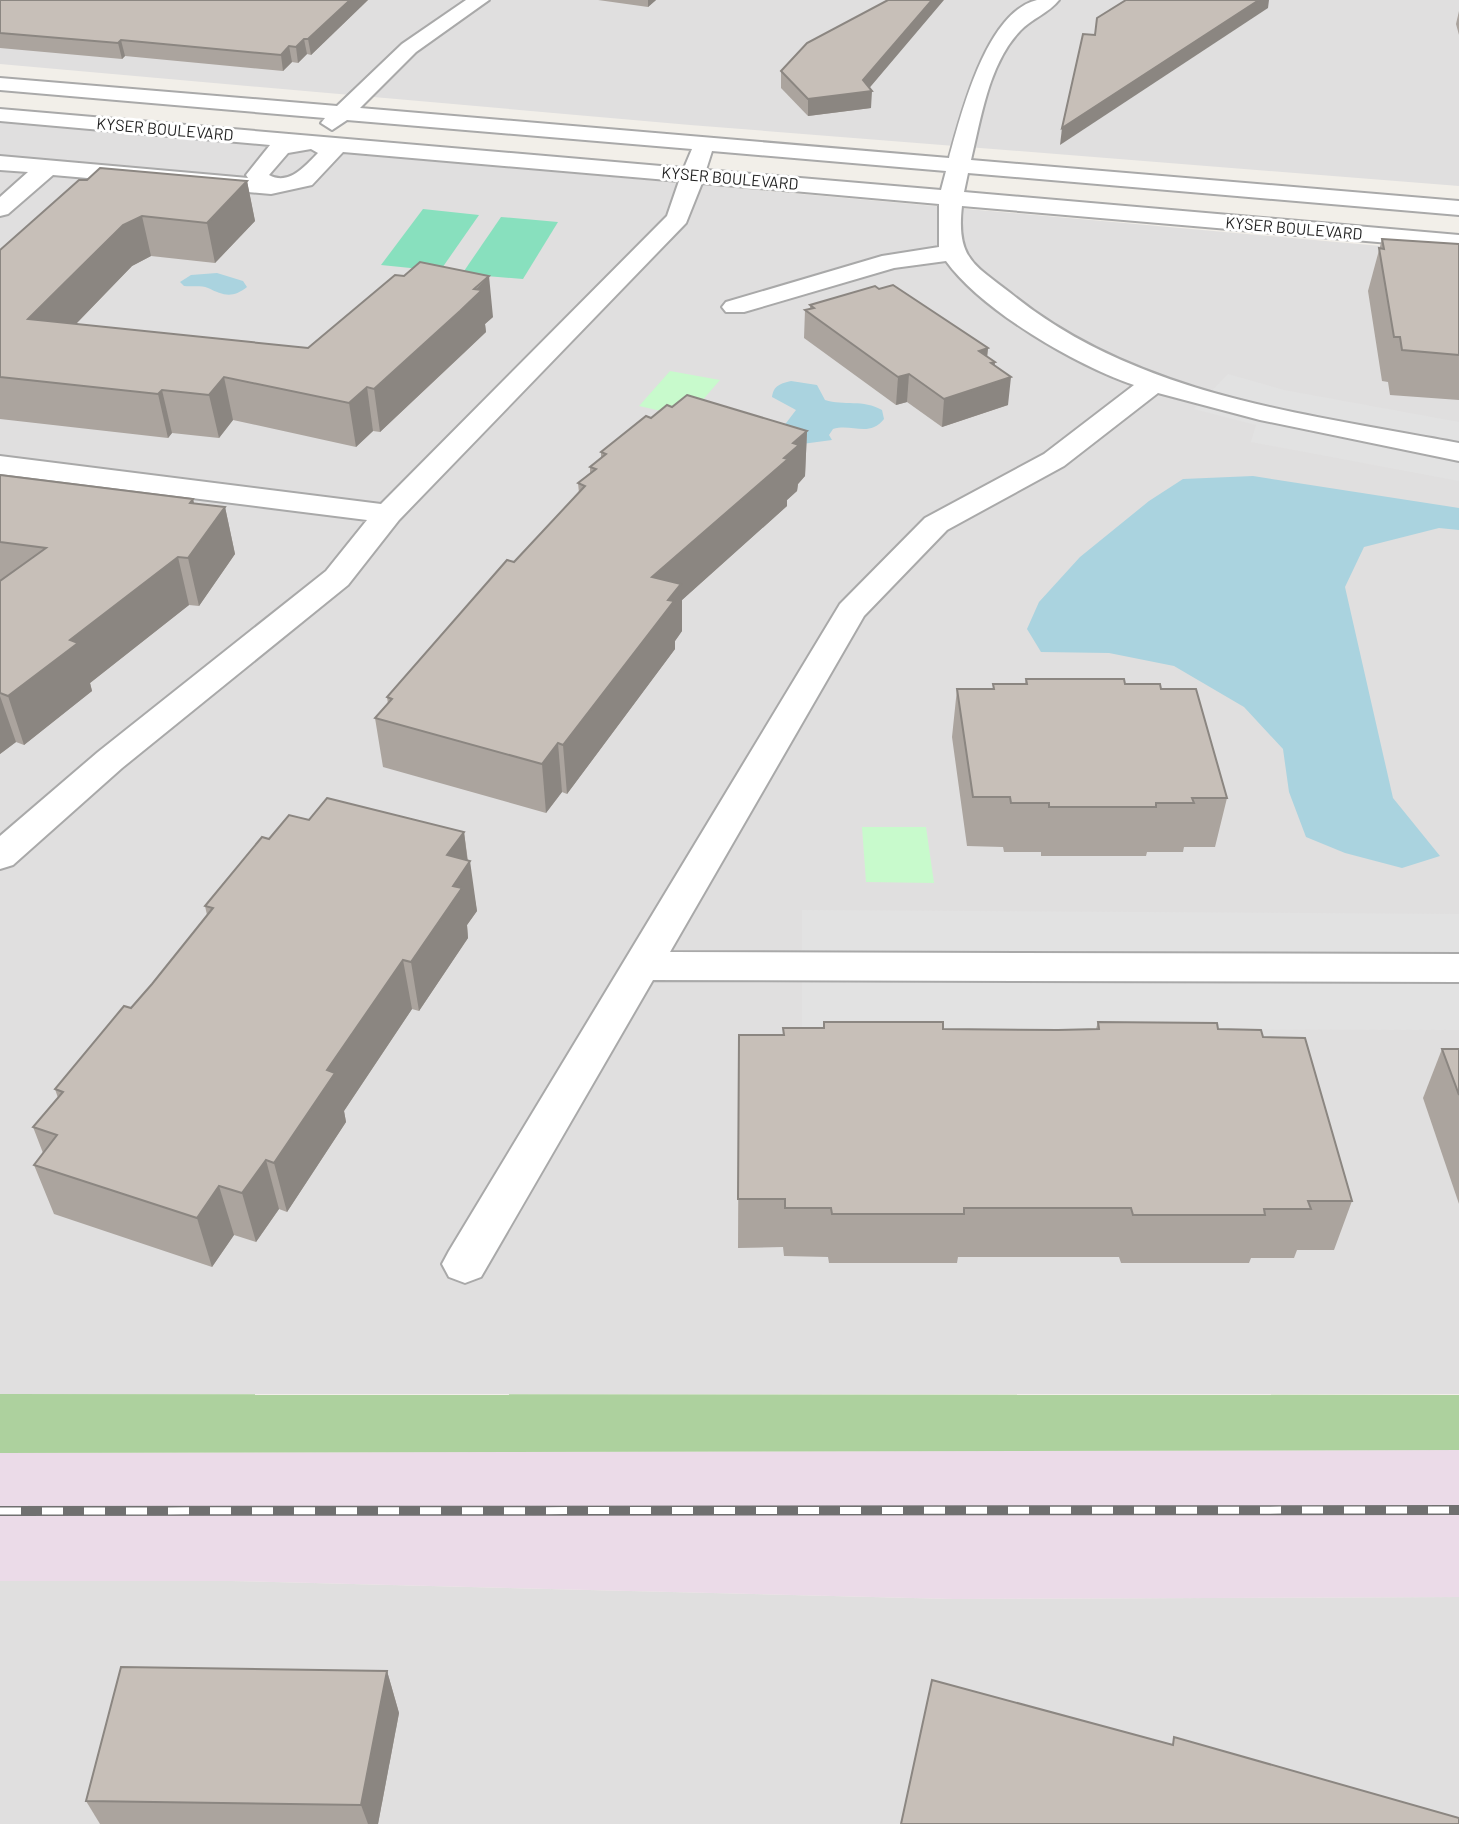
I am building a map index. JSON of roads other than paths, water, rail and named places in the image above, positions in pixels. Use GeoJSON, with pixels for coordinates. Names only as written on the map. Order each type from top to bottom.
{"type":"FeatureCollection","features":[{"type":"Feature","properties":{"kind":"street"},"geometry":{"type":"LineString","coordinates":[[275,186],[262,181],[257,175],[280,148],[314,142],[409,48],[478,0]]}},
{"type":"Feature","properties":{"kind":"street"},"geometry":{"type":"LineString","coordinates":[[1049,0],[1024,13],[996,46],[980,84],[958,165],[953,198],[953,253],[1011,309],[1073,351],[1152,384],[1212,402],[1459,452]]}},
{"type":"Feature","properties":{"kind":"street","name":"KYSER BOULEVARD"},"geometry":{"type":"LineString","coordinates":[[0,84],[345,111],[1459,208]]}},
{"type":"Feature","properties":{"kind":"street","name":"KYSER BOULEVARD"},"geometry":{"type":"LineString","coordinates":[[0,115],[1459,242]]}},
{"type":"Feature","properties":{"kind":"street"},"geometry":{"type":"LineString","coordinates":[[0,163],[275,186],[304,180],[332,152],[314,142]]}},
{"type":"Feature","properties":{"kind":"street"},"geometry":{"type":"LineString","coordinates":[[0,856],[110,760],[337,579],[388,514],[678,218],[691,174],[704,144]]}},
{"type":"Feature","properties":{"kind":"street"},"geometry":{"type":"LineString","coordinates":[[0,209],[47,168]]}},
{"type":"Feature","properties":{"kind":"street"},"geometry":{"type":"LineString","coordinates":[[735,307],[891,261],[953,253]]}},
{"type":"Feature","properties":{"kind":"street"},"geometry":{"type":"LineString","coordinates":[[465,1264],[851,611],[936,524],[1055,460],[1152,384]]}},
{"type":"Feature","properties":{"kind":"street"},"geometry":{"type":"LineString","coordinates":[[0,465],[388,514]]}},
{"type":"Feature","properties":{"kind":"street"},"geometry":{"type":"LineString","coordinates":[[642,966],[1459,968]]}},
{"type":"Feature","properties":{"kind":"water"},"geometry":{"type":"Polygon","coordinates":[[[217,273],[243,281],[247,287],[228,295],[205,287],[184,286],[180,282],[191,275],[217,273]]]}},
{"type":"Feature","properties":{"kind":"water"},"geometry":{"type":"Polygon","coordinates":[[[791,381],[817,385],[825,400],[875,407],[882,410],[884,419],[872,428],[833,429],[829,435],[832,440],[802,444],[780,431],[796,410],[772,397],[778,386],[791,381]]]}},
{"type":"Feature","properties":{"kind":"water"},"geometry":{"type":"Polygon","coordinates":[[[1253,476],[1459,508],[1459,530],[1439,528],[1364,547],[1345,587],[1393,798],[1440,856],[1402,868],[1345,853],[1306,837],[1289,792],[1283,749],[1244,707],[1174,666],[1109,653],[1041,652],[1027,629],[1039,602],[1080,557],[1149,501],[1183,479],[1253,476]]]}},
{"type":"Feature","properties":{"kind":"railway"},"geometry":{"type":"LineString","coordinates":[[0,1511],[1459,1510]]}}]}
